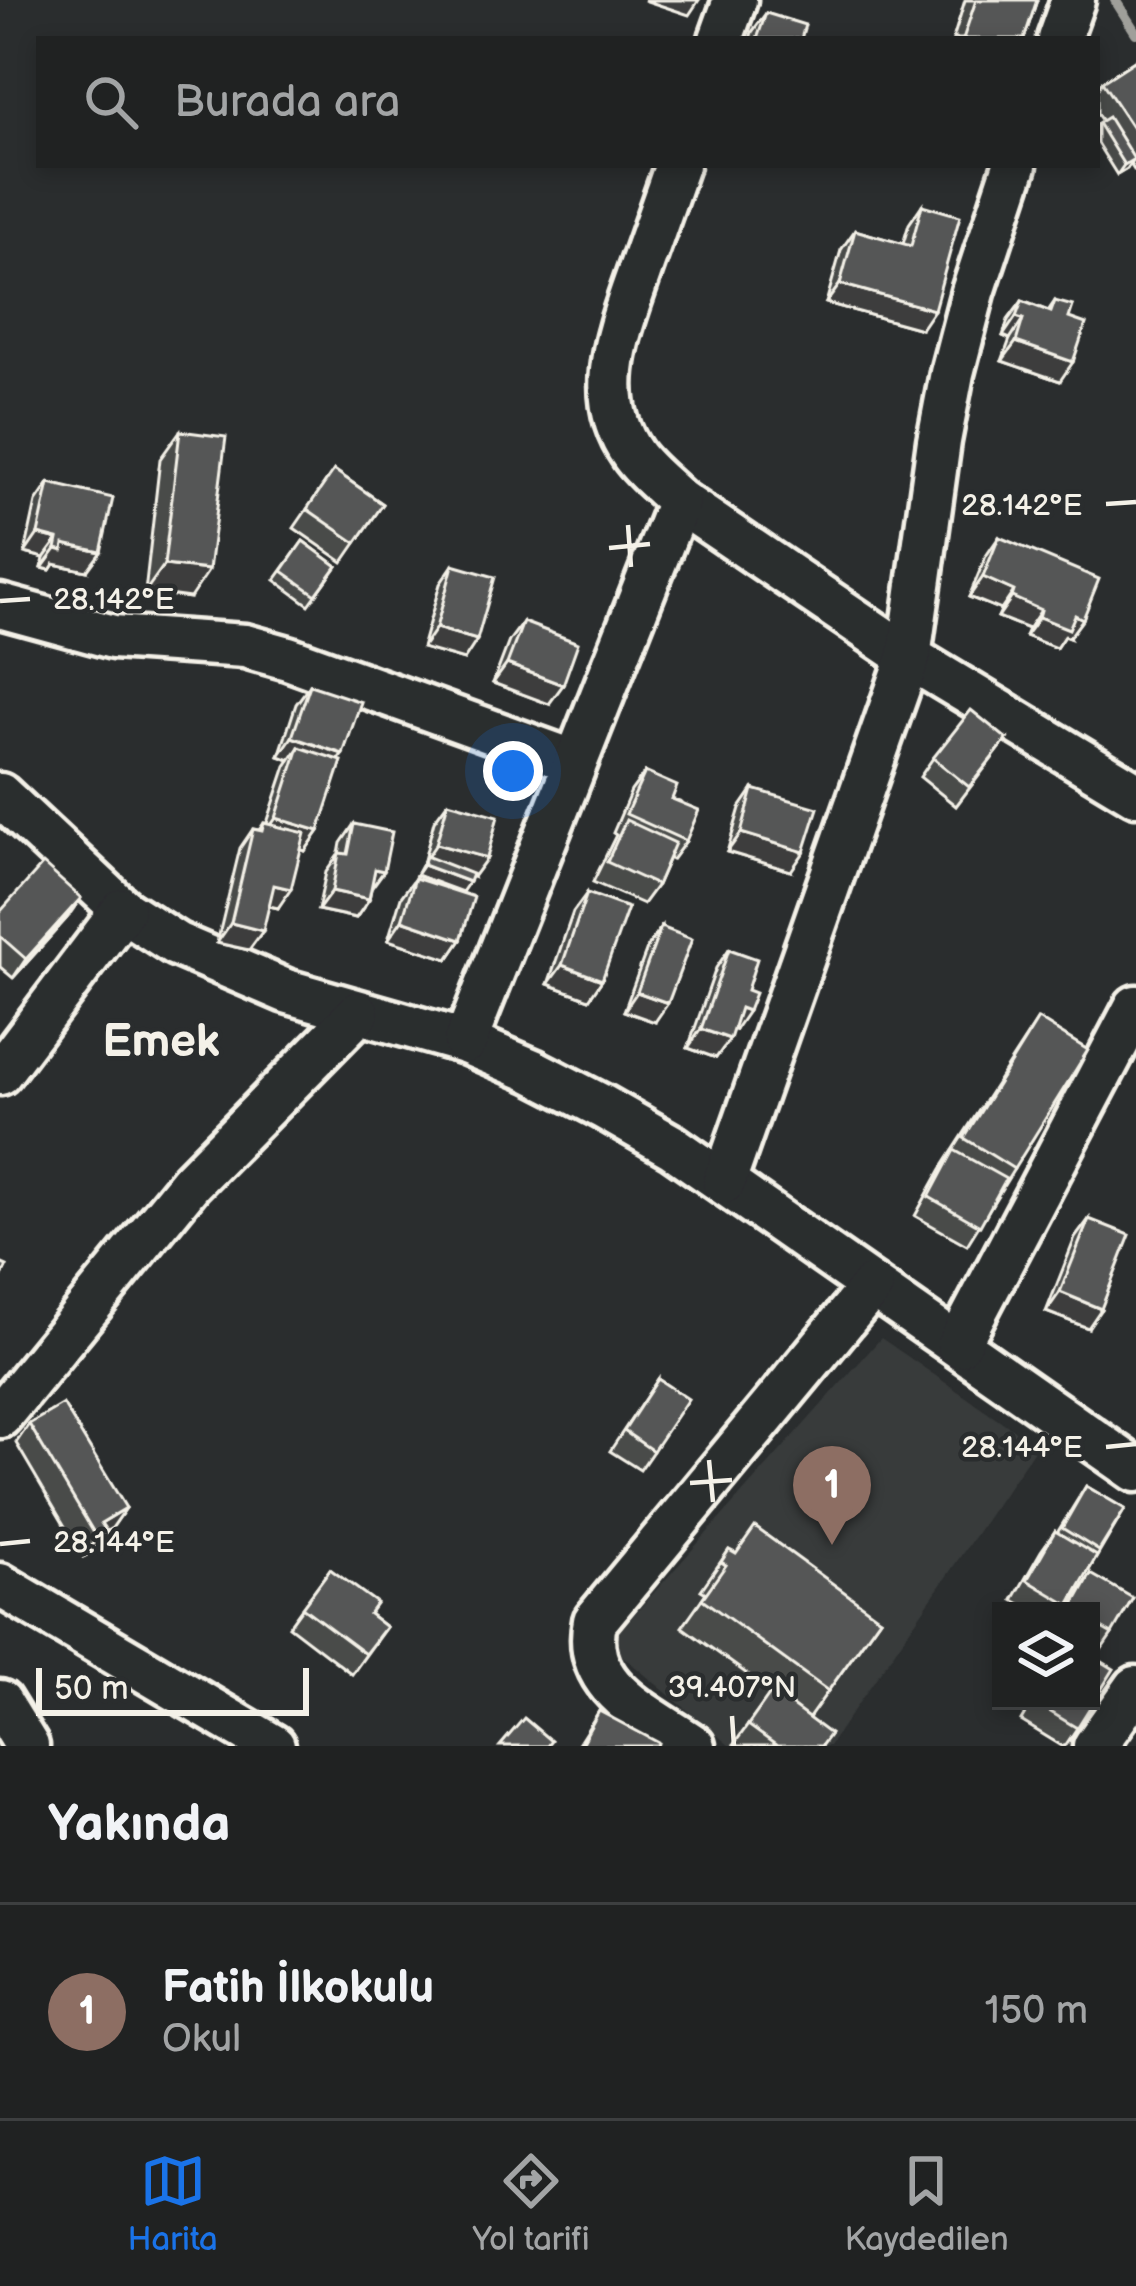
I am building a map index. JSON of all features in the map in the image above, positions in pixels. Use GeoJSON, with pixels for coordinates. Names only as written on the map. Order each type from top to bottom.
{"type":"FeatureCollection","features":[{"type":"Feature","properties":{"kind":"street"},"geometry":{"type":"LineString","coordinates":[[723,36],[735,0]]}},
{"type":"Feature","properties":{"kind":"street"},"geometry":{"type":"LineString","coordinates":[[1060,36],[1073,0]]}},
{"type":"Feature","properties":{"kind":"street"},"geometry":{"type":"LineString","coordinates":[[676,168],[611,361],[610,393],[618,426],[634,456],[679,501],[910,657],[1136,794]]}},
{"type":"Feature","properties":{"kind":"street"},"geometry":{"type":"LineString","coordinates":[[724,1182],[910,657],[952,373],[1014,168]]}},
{"type":"Feature","properties":{"kind":"street"},"geometry":{"type":"LineString","coordinates":[[465,1042],[679,501]]}},
{"type":"Feature","properties":{"kind":"street"},"geometry":{"type":"LineString","coordinates":[[0,607],[112,637],[245,646],[575,762]]}},
{"type":"Feature","properties":{"kind":"street"},"geometry":{"type":"LineString","coordinates":[[0,795],[123,910],[176,944],[286,991],[465,1042],[603,1107],[673,1147],[1136,1470]]}},
{"type":"Feature","properties":{"kind":"street"},"geometry":{"type":"LineString","coordinates":[[0,1073],[123,910]]}},
{"type":"Feature","properties":{"kind":"street"},"geometry":{"type":"LineString","coordinates":[[958,1345],[1136,1007]]}},
{"type":"Feature","properties":{"kind":"street"},"geometry":{"type":"LineString","coordinates":[[0,1416],[191,1182],[358,1013]]}},
{"type":"Feature","properties":{"kind":"street"},"geometry":{"type":"LineString","coordinates":[[693,1746],[604,1680],[592,1650],[595,1621],[872,1286]]}},
{"type":"Feature","properties":{"kind":"street"},"geometry":{"type":"LineString","coordinates":[[0,1585],[273,1746]]}},
{"type":"Feature","properties":{"kind":"street"},"geometry":{"type":"LineString","coordinates":[[1095,1746],[1136,1688]]}},
{"type":"Feature","properties":{"kind":"street"},"geometry":{"type":"LineString","coordinates":[[0,1702],[27,1746]]}},
{"type":"Feature","properties":{"kind":"shaded area"},"geometry":{"type":"Polygon","coordinates":[[[881,1338],[1037,1446],[829,1746],[730,1746],[608,1644],[881,1338]]]}},
{"type":"Feature","properties":{"kind":"building"},"geometry":{"type":"Polygon","coordinates":[[[976,0],[1037,0],[1025,36],[964,36],[976,0]]]}},
{"type":"Feature","properties":{"kind":"building"},"geometry":{"type":"Polygon","coordinates":[[[766,13],[805,25],[802,36],[758,36],[766,13]]]}},
{"type":"Feature","properties":{"kind":"building"},"geometry":{"type":"Polygon","coordinates":[[[1136,60],[1136,133],[1102,82],[1136,60]]]}},
{"type":"Feature","properties":{"kind":"building"},"geometry":{"type":"Polygon","coordinates":[[[1108,117],[1134,159],[1124,165],[1100,122],[1108,117]]]}},
{"type":"Feature","properties":{"kind":"building"},"geometry":{"type":"Polygon","coordinates":[[[922,205],[960,216],[934,310],[840,284],[855,230],[911,246],[922,205]]]}},
{"type":"Feature","properties":{"kind":"building"},"geometry":{"type":"Polygon","coordinates":[[[1022,301],[1051,312],[1055,301],[1073,306],[1069,318],[1086,324],[1073,362],[1016,342],[1023,319],[1016,317],[1022,301]]]}},
{"type":"Feature","properties":{"kind":"building"},"geometry":{"type":"Polygon","coordinates":[[[180,431],[226,437],[209,570],[164,565],[180,431]]]}},
{"type":"Feature","properties":{"kind":"building"},"geometry":{"type":"Polygon","coordinates":[[[334,470],[383,504],[356,543],[307,509],[334,470]]]}},
{"type":"Feature","properties":{"kind":"building"},"geometry":{"type":"Polygon","coordinates":[[[49,483],[113,498],[101,552],[64,544],[63,551],[56,549],[58,539],[38,534],[49,483]]]}},
{"type":"Feature","properties":{"kind":"building"},"geometry":{"type":"Polygon","coordinates":[[[999,537],[1099,579],[1083,619],[1075,615],[1069,629],[1039,617],[1041,610],[983,577],[999,537]]]}},
{"type":"Feature","properties":{"kind":"building"},"geometry":{"type":"Polygon","coordinates":[[[303,541],[337,566],[316,595],[282,571],[303,541]]]}},
{"type":"Feature","properties":{"kind":"building"},"geometry":{"type":"Polygon","coordinates":[[[453,565],[495,577],[477,640],[436,628],[453,565]]]}},
{"type":"Feature","properties":{"kind":"building"},"geometry":{"type":"Polygon","coordinates":[[[523,622],[578,643],[563,685],[507,664],[523,622]]]}},
{"type":"Feature","properties":{"kind":"building"},"geometry":{"type":"Polygon","coordinates":[[[310,685],[361,702],[343,754],[292,737],[310,685]]]}},
{"type":"Feature","properties":{"kind":"building"},"geometry":{"type":"Polygon","coordinates":[[[971,710],[1007,739],[969,787],[933,758],[971,710]]]}},
{"type":"Feature","properties":{"kind":"building"},"geometry":{"type":"Polygon","coordinates":[[[299,747],[342,761],[319,831],[276,818],[299,747]]]}},
{"type":"Feature","properties":{"kind":"building"},"geometry":{"type":"Polygon","coordinates":[[[645,772],[677,786],[672,799],[699,810],[686,841],[626,814],[645,772]]]}},
{"type":"Feature","properties":{"kind":"building"},"geometry":{"type":"Polygon","coordinates":[[[753,789],[818,808],[804,852],[741,833],[753,789]]]}},
{"type":"Feature","properties":{"kind":"building"},"geometry":{"type":"Polygon","coordinates":[[[448,802],[498,816],[487,858],[436,844],[448,802]]]}},
{"type":"Feature","properties":{"kind":"building"},"geometry":{"type":"Polygon","coordinates":[[[626,820],[675,843],[657,885],[607,862],[626,820]]]}},
{"type":"Feature","properties":{"kind":"building"},"geometry":{"type":"Polygon","coordinates":[[[264,823],[305,833],[291,889],[274,885],[263,931],[231,923],[253,829],[262,831],[264,823]]]}},
{"type":"Feature","properties":{"kind":"building"},"geometry":{"type":"Polygon","coordinates":[[[354,824],[392,832],[384,871],[375,869],[369,899],[332,891],[339,853],[348,854],[354,824]]]}},
{"type":"Feature","properties":{"kind":"building"},"geometry":{"type":"Polygon","coordinates":[[[426,856],[472,874],[469,882],[423,865],[426,856]]]}},
{"type":"Feature","properties":{"kind":"building"},"geometry":{"type":"Polygon","coordinates":[[[43,864],[81,898],[26,959],[0,936],[0,912],[43,864]]]}},
{"type":"Feature","properties":{"kind":"building"},"geometry":{"type":"Polygon","coordinates":[[[415,878],[474,897],[461,940],[402,920],[415,878]]]}},
{"type":"Feature","properties":{"kind":"building"},"geometry":{"type":"Polygon","coordinates":[[[587,893],[628,908],[602,980],[562,965],[587,893]]]}},
{"type":"Feature","properties":{"kind":"building"},"geometry":{"type":"Polygon","coordinates":[[[661,927],[692,939],[668,1003],[637,992],[661,927]]]}},
{"type":"Feature","properties":{"kind":"building"},"geometry":{"type":"Polygon","coordinates":[[[729,949],[757,959],[747,990],[755,993],[748,1011],[740,1008],[730,1039],[701,1029],[729,949]]]}},
{"type":"Feature","properties":{"kind":"building"},"geometry":{"type":"Polygon","coordinates":[[[1038,1019],[1088,1050],[1014,1169],[964,1138],[1038,1019]]]}},
{"type":"Feature","properties":{"kind":"building"},"geometry":{"type":"Polygon","coordinates":[[[954,1150],[1006,1179],[980,1226],[929,1197],[954,1150]]]}},
{"type":"Feature","properties":{"kind":"building"},"geometry":{"type":"Polygon","coordinates":[[[1089,1219],[1130,1235],[1101,1309],[1060,1292],[1089,1219]]]}},
{"type":"Feature","properties":{"kind":"building"},"geometry":{"type":"Polygon","coordinates":[[[658,1379],[688,1399],[653,1451],[624,1431],[658,1379]]]}},
{"type":"Feature","properties":{"kind":"building"},"geometry":{"type":"Polygon","coordinates":[[[63,1404],[126,1508],[101,1523],[107,1532],[97,1538],[29,1424],[63,1404]]]}},
{"type":"Feature","properties":{"kind":"building"},"geometry":{"type":"Polygon","coordinates":[[[1086,1486],[1125,1509],[1099,1551],[1062,1528],[1086,1486]]]}},
{"type":"Feature","properties":{"kind":"building"},"geometry":{"type":"Polygon","coordinates":[[[755,1527],[880,1618],[828,1691],[702,1599],[726,1565],[721,1562],[729,1550],[736,1554],[755,1527]]]}},
{"type":"Feature","properties":{"kind":"building"},"geometry":{"type":"Polygon","coordinates":[[[1055,1531],[1097,1556],[1071,1602],[1027,1580],[1055,1531]]]}},
{"type":"Feature","properties":{"kind":"building"},"geometry":{"type":"Polygon","coordinates":[[[330,1569],[377,1603],[369,1614],[386,1627],[365,1654],[302,1607],[330,1569]]]}},
{"type":"Feature","properties":{"kind":"building"},"geometry":{"type":"Polygon","coordinates":[[[1091,1574],[1133,1598],[1112,1634],[1100,1627],[1100,1602],[1075,1602],[1091,1574]]]}},
{"type":"Feature","properties":{"kind":"building"},"geometry":{"type":"Polygon","coordinates":[[[1100,1660],[1114,1669],[1100,1691],[1100,1660]]]}},
{"type":"Feature","properties":{"kind":"building"},"geometry":{"type":"Polygon","coordinates":[[[772,1691],[830,1734],[821,1746],[777,1746],[748,1725],[772,1691]]]}},
{"type":"Feature","properties":{"kind":"building"},"geometry":{"type":"Polygon","coordinates":[[[1047,1710],[1088,1710],[1077,1728],[1047,1710]]]}},
{"type":"Feature","properties":{"kind":"building"},"geometry":{"type":"Polygon","coordinates":[[[599,1711],[659,1743],[658,1746],[580,1746],[599,1711]]]}},
{"type":"Feature","properties":{"kind":"building"},"geometry":{"type":"Polygon","coordinates":[[[524,1718],[551,1741],[547,1746],[500,1746],[524,1718]]]}},
{"type":"Feature","properties":{"kind":"waterway"},"geometry":{"type":"LineString","coordinates":[[1115,0],[1136,33]]}},
{"type":"Feature","properties":{"kind":"place","name":"Fatih İlkokulu"},"geometry":{"type":"Point","coordinates":[832,1545]}},
{"type":"Feature","properties":{"kind":"district","name":"Emek"},"geometry":{"type":"Point","coordinates":[161,1040]}}]}
